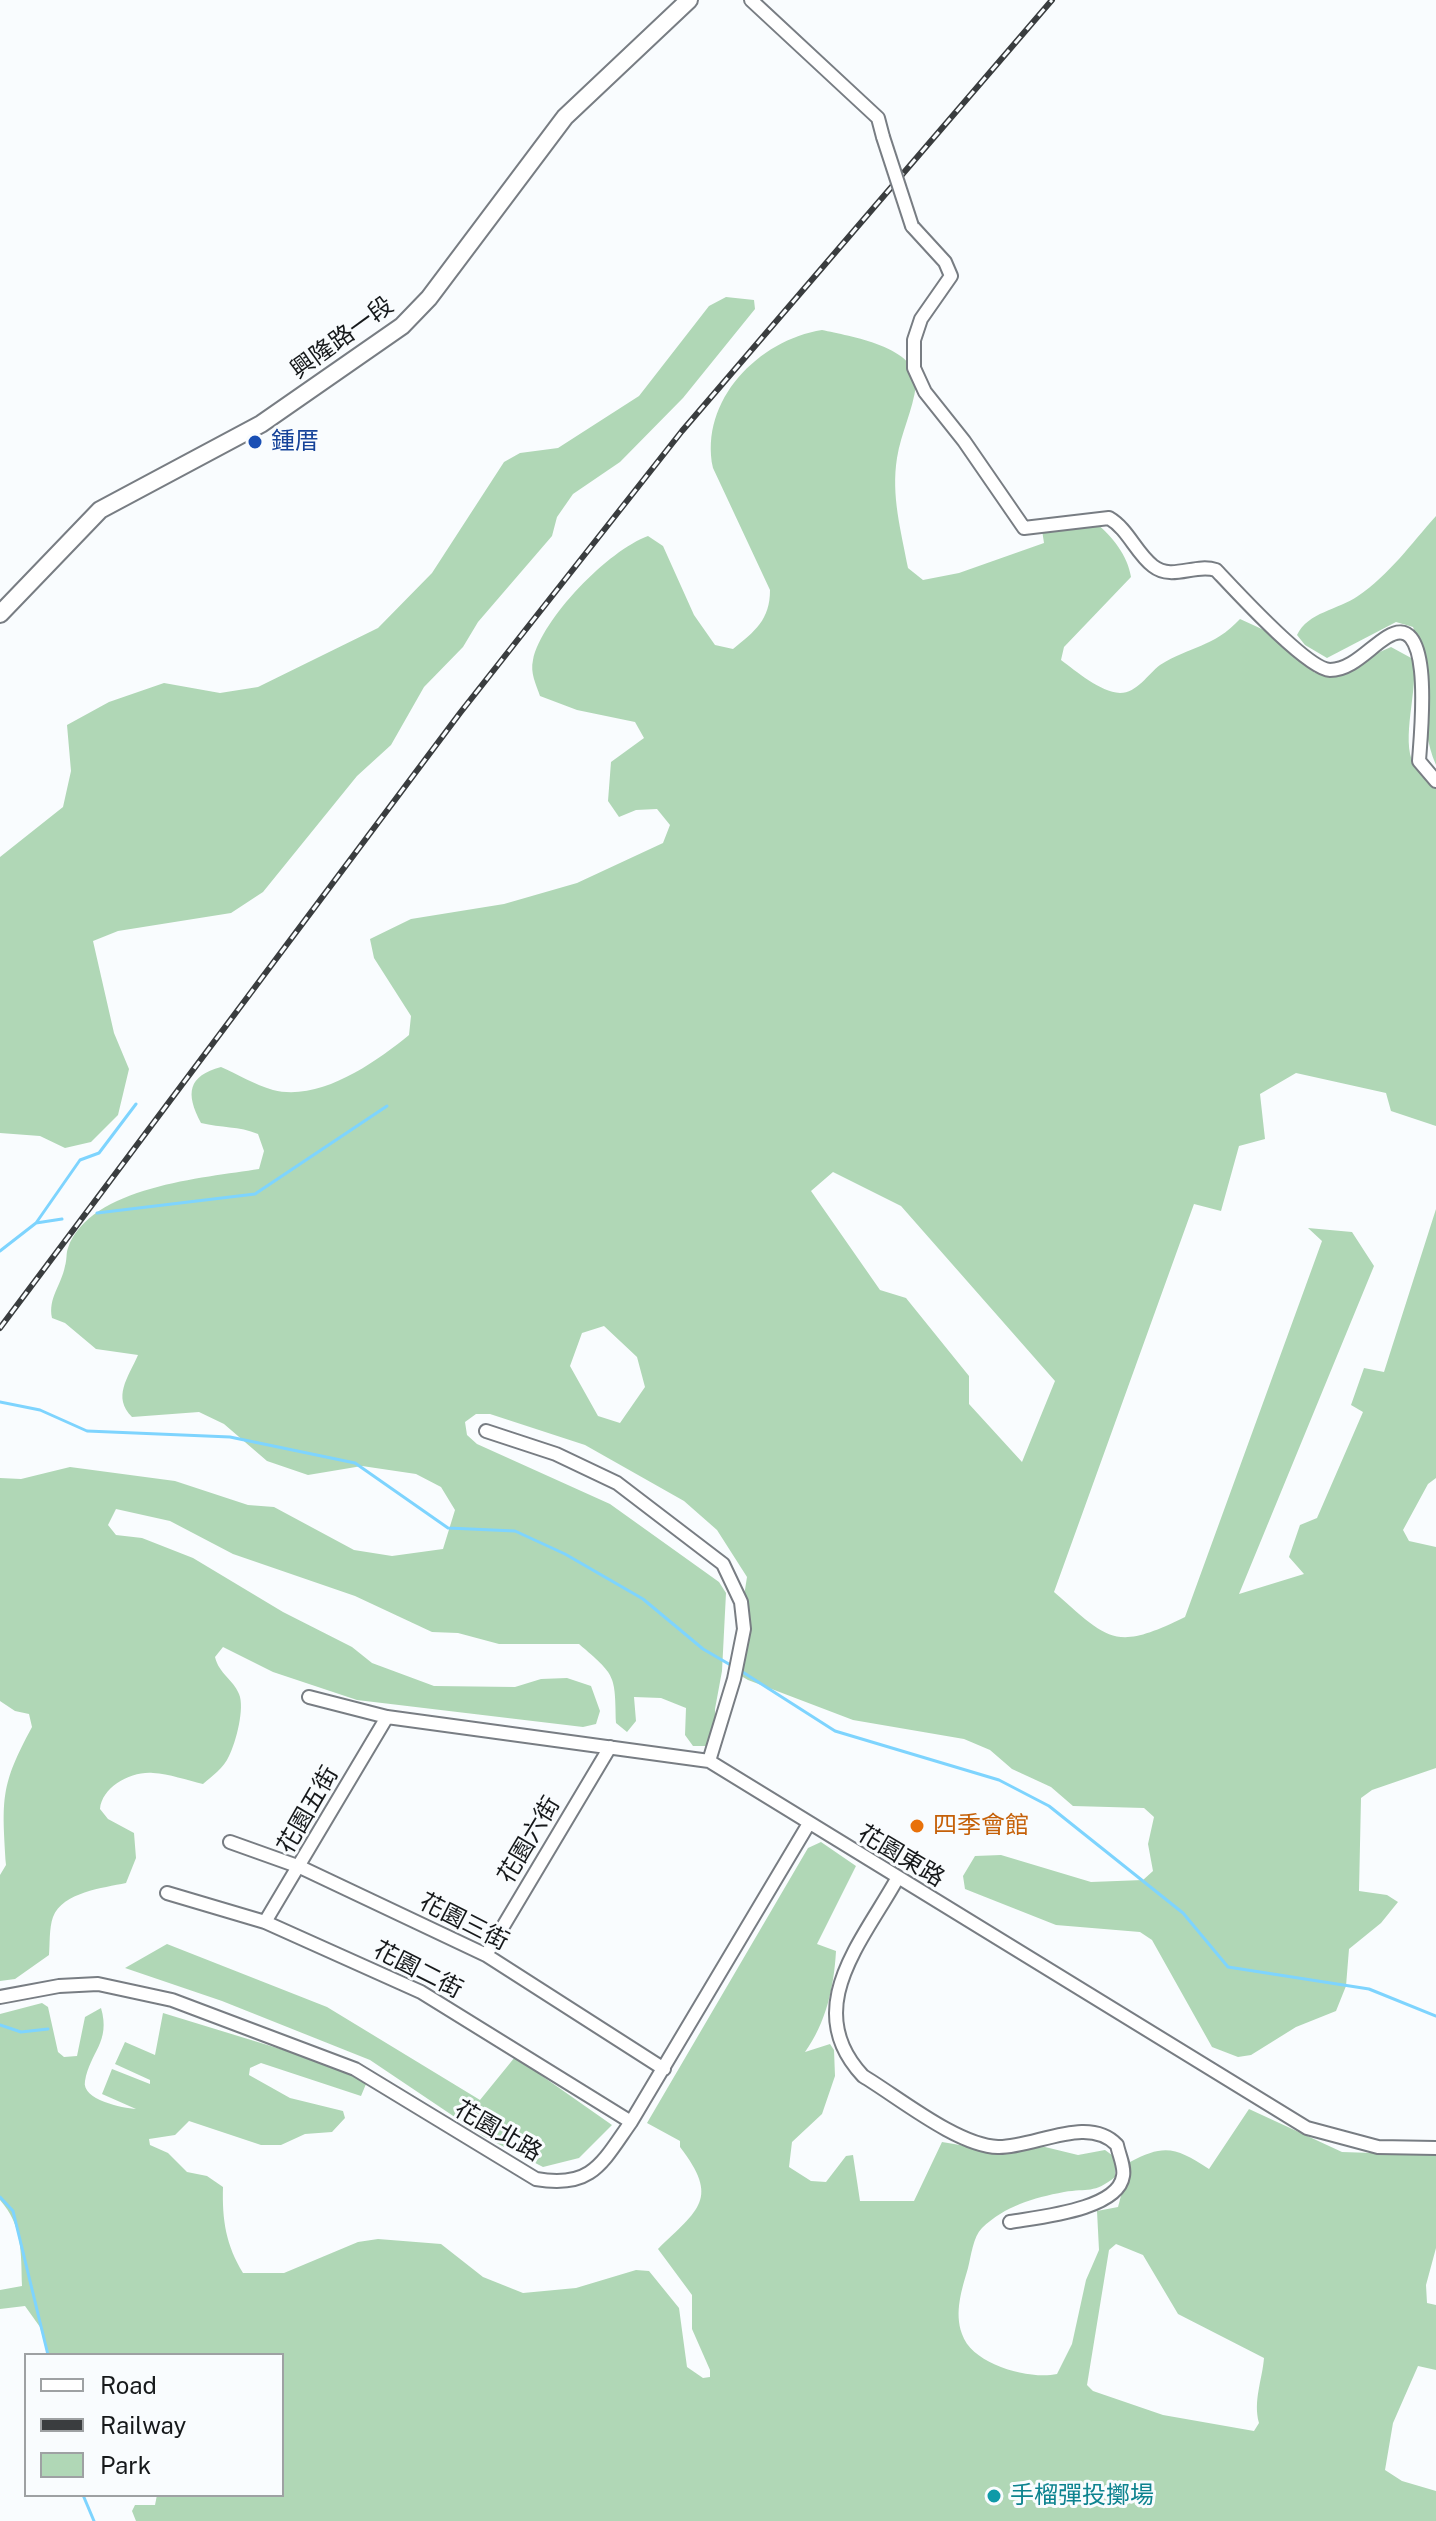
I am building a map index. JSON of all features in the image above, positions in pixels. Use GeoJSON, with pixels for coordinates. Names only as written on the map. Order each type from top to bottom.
{"type":"FeatureCollection","features":[{"type":"Feature","properties":{"kind":"street","name":"興隆路一段"},"geometry":{"type":"LineString","coordinates":[[0,614],[100,510],[261,424],[402,326],[429,298],[565,117],[689,0]]}},
{"type":"Feature","properties":{"kind":"street"},"geometry":{"type":"LineString","coordinates":[[751,0],[878,118],[912,226],[945,262],[951,276],[921,319],[914,340],[918,380],[1024,528],[1109,518],[1153,566],[1170,573],[1204,566],[1216,570],[1271,627],[1317,666],[1328,670],[1347,666],[1393,633],[1404,633],[1416,642],[1423,662],[1419,761],[1436,781]]}},
{"type":"Feature","properties":{"kind":"street"},"geometry":{"type":"LineString","coordinates":[[486,1431],[556,1454],[617,1483],[723,1564],[741,1602],[744,1629],[734,1679],[709,1761]]}},
{"type":"Feature","properties":{"kind":"street","name":"花園東路"},"geometry":{"type":"LineString","coordinates":[[309,1697],[387,1717],[709,1761],[808,1825],[1307,2128],[1378,2147],[1436,2148]]}},
{"type":"Feature","properties":{"kind":"street","name":"花園五街"},"geometry":{"type":"LineString","coordinates":[[265,1922],[387,1717]]}},
{"type":"Feature","properties":{"kind":"street","name":"花園六街"},"geometry":{"type":"LineString","coordinates":[[486,1955],[610,1747]]}},
{"type":"Feature","properties":{"kind":"street","name":"花園北路"},"geometry":{"type":"LineString","coordinates":[[0,1997],[59,1986],[98,1984],[172,2000],[355,2069],[536,2179],[558,2183],[581,2179],[599,2167],[631,2122],[808,1825]]}},
{"type":"Feature","properties":{"kind":"street","name":"花園三街"},"geometry":{"type":"LineString","coordinates":[[230,1842],[300,1867],[486,1955],[664,2069]]}},
{"type":"Feature","properties":{"kind":"street"},"geometry":{"type":"LineString","coordinates":[[897,1879],[838,1984],[834,2025],[849,2061],[863,2076],[974,2144],[1000,2148],[1072,2134],[1098,2133],[1117,2145],[1124,2174],[1120,2186],[1102,2202],[1010,2222]]}},
{"type":"Feature","properties":{"kind":"street","name":"花園二街"},"geometry":{"type":"LineString","coordinates":[[167,1893],[265,1922],[421,1992],[631,2122]]}},
{"type":"Feature","properties":{"kind":"green space"},"geometry":{"type":"Polygon","coordinates":[[[726,297],[754,300],[755,309],[683,398],[620,462],[573,494],[557,517],[552,536],[478,622],[463,647],[424,687],[391,745],[357,776],[263,892],[231,913],[118,931],[93,941],[114,1033],[129,1069],[118,1115],[91,1142],[65,1148],[40,1136],[0,1133],[0,857],[63,807],[71,771],[67,725],[109,702],[164,683],[220,693],[258,687],[378,628],[432,573],[504,462],[520,453],[558,448],[639,396],[709,306],[726,297]]]}},
{"type":"Feature","properties":{"kind":"green space"},"geometry":{"type":"Polygon","coordinates":[[[822,330],[865,340],[895,352],[907,361],[914,372],[916,385],[899,449],[895,486],[908,568],[923,580],[959,573],[1044,543],[1042,530],[1096,523],[1113,540],[1127,562],[1131,577],[1064,647],[1061,660],[1096,685],[1112,692],[1132,690],[1160,665],[1220,636],[1240,619],[1264,630],[1315,673],[1330,674],[1391,647],[1413,659],[1410,754],[1416,768],[1436,788],[1436,1126],[1391,1111],[1386,1093],[1296,1073],[1260,1094],[1265,1139],[1239,1146],[1221,1211],[1194,1204],[1054,1592],[1088,1621],[1114,1636],[1142,1635],[1185,1617],[1322,1241],[1308,1228],[1352,1232],[1374,1266],[1239,1594],[1304,1574],[1289,1557],[1300,1525],[1317,1518],[1363,1412],[1351,1405],[1364,1368],[1384,1372],[1436,1209],[1436,1478],[1428,1484],[1403,1530],[1409,1541],[1436,1547],[1436,1768],[1372,1790],[1361,1798],[1359,1891],[1387,1895],[1398,1902],[1381,1923],[1349,1949],[1346,1986],[1336,2011],[1296,2027],[1251,2055],[1238,2057],[1212,2047],[1152,1940],[1140,1932],[1056,1925],[965,1889],[963,1876],[975,1856],[1001,1855],[1091,1882],[1143,1880],[1153,1871],[1148,1844],[1154,1817],[1144,1808],[1073,1806],[1051,1787],[1012,1769],[990,1750],[964,1739],[853,1720],[736,1673],[734,1660],[747,1577],[717,1530],[684,1501],[585,1445],[490,1414],[476,1414],[465,1422],[467,1435],[477,1444],[610,1504],[719,1582],[726,1593],[722,1671],[715,1709],[716,1734],[708,1746],[693,1746],[685,1735],[686,1708],[661,1698],[634,1697],[636,1721],[627,1732],[616,1723],[611,1677],[579,1644],[499,1644],[458,1633],[432,1632],[355,1596],[233,1554],[170,1521],[116,1509],[108,1525],[116,1535],[142,1538],[193,1558],[283,1612],[352,1647],[372,1663],[434,1686],[515,1687],[541,1679],[567,1678],[591,1686],[600,1711],[596,1724],[583,1727],[357,1700],[273,1672],[223,1647],[215,1657],[241,1700],[237,1734],[227,1760],[203,1784],[144,1773],[112,1787],[100,1809],[108,1819],[134,1833],[136,1858],[126,1883],[85,1892],[65,1902],[53,1917],[49,1955],[15,1979],[0,1981],[0,1875],[6,1865],[4,1808],[14,1764],[32,1727],[29,1714],[15,1711],[0,1701],[0,1478],[21,1479],[70,1467],[175,1481],[248,1505],[274,1507],[354,1550],[392,1556],[443,1549],[455,1510],[441,1487],[416,1474],[362,1466],[308,1475],[267,1461],[224,1424],[199,1412],[132,1417],[126,1410],[122,1395],[138,1355],[96,1349],[65,1323],[52,1318],[52,1304],[66,1264],[68,1248],[80,1227],[99,1211],[124,1198],[180,1182],[259,1169],[264,1151],[258,1134],[201,1123],[192,1094],[196,1081],[202,1075],[221,1067],[273,1090],[309,1090],[346,1078],[409,1035],[411,1016],[374,958],[370,939],[411,919],[504,904],[577,883],[663,843],[670,825],[657,809],[636,810],[619,817],[608,801],[611,762],[644,738],[635,722],[577,710],[540,696],[533,674],[533,660],[549,625],[579,588],[615,555],[648,536],[663,546],[694,615],[715,645],[733,649],[760,624],[767,609],[770,590],[713,468],[711,443],[715,419],[739,377],[776,346],[822,330]],[[833,1172],[811,1191],[880,1290],[906,1298],[969,1376],[969,1404],[1022,1462],[1055,1381],[901,1206],[833,1172]],[[604,1326],[582,1333],[570,1366],[598,1416],[620,1423],[645,1387],[637,1357],[604,1326]]]}},
{"type":"Feature","properties":{"kind":"green space"},"geometry":{"type":"Polygon","coordinates":[[[1436,516],[1436,765],[1427,732],[1421,662],[1413,627],[1396,622],[1327,658],[1305,645],[1297,635],[1308,621],[1350,601],[1380,579],[1436,516]]]}},
{"type":"Feature","properties":{"kind":"green space"},"geometry":{"type":"Polygon","coordinates":[[[821,1842],[856,1866],[817,1944],[836,1951],[835,1964],[824,2017],[805,2052],[830,2044],[834,2050],[835,2076],[822,2114],[792,2142],[789,2167],[811,2181],[826,2182],[846,2156],[853,2155],[860,2201],[914,2201],[942,2142],[990,2150],[1045,2147],[1078,2155],[1105,2150],[1116,2158],[1115,2177],[1102,2186],[1030,2200],[1000,2214],[979,2232],[961,2292],[959,2317],[968,2345],[989,2362],[1032,2375],[1057,2374],[1072,2344],[1086,2280],[1099,2250],[1097,2211],[1118,2207],[1130,2162],[1142,2156],[1171,2150],[1209,2169],[1249,2109],[1342,2152],[1436,2155],[1436,2248],[1426,2285],[1427,2303],[1436,2305],[1436,2370],[1418,2366],[1393,2423],[1385,2470],[1402,2481],[1436,2491],[1436,2521],[136,2521],[132,2511],[135,2505],[155,2505],[157,2497],[284,2497],[284,2353],[47,2353],[40,2327],[25,2306],[0,2309],[0,2290],[22,2286],[17,2230],[0,2200],[0,2014],[42,2003],[48,2007],[58,2052],[64,2057],[77,2056],[85,2017],[101,2008],[102,2038],[88,2071],[86,2088],[96,2098],[122,2107],[136,2109],[102,2094],[112,2069],[150,2084],[150,2080],[115,2064],[125,2042],[155,2055],[163,2013],[349,2070],[366,2084],[361,2096],[261,2063],[250,2068],[249,2075],[290,2098],[343,2111],[345,2118],[332,2132],[305,2134],[281,2145],[261,2145],[189,2121],[175,2135],[149,2139],[150,2145],[168,2153],[187,2172],[207,2176],[223,2187],[226,2232],[243,2273],[284,2273],[358,2242],[378,2239],[441,2244],[483,2277],[523,2293],[576,2288],[636,2270],[649,2271],[679,2308],[687,2367],[703,2378],[710,2377],[710,2370],[692,2329],[692,2295],[658,2249],[694,2213],[701,2192],[699,2179],[680,2147],[680,2141],[647,2123],[808,1848],[821,1842]],[[1116,2244],[1109,2250],[1087,2385],[1093,2391],[1163,2415],[1254,2431],[1259,2423],[1257,2399],[1264,2358],[1178,2314],[1143,2255],[1116,2244]]]}},
{"type":"Feature","properties":{"kind":"green space"},"geometry":{"type":"Polygon","coordinates":[[[167,1944],[327,2007],[480,2100],[515,2057],[612,2125],[579,2158],[543,2167],[483,2136],[370,2060],[222,2001],[125,1968],[167,1944]]]}},
{"type":"Feature","properties":{"kind":"waterway"},"geometry":{"type":"LineString","coordinates":[[36,1223],[80,1160],[99,1153],[136,1104]]}},
{"type":"Feature","properties":{"kind":"waterway"},"geometry":{"type":"LineString","coordinates":[[97,1213],[255,1194],[387,1106]]}},
{"type":"Feature","properties":{"kind":"waterway"},"geometry":{"type":"LineString","coordinates":[[0,1251],[36,1223],[62,1219]]}},
{"type":"Feature","properties":{"kind":"waterway"},"geometry":{"type":"LineString","coordinates":[[0,1402],[40,1410],[87,1431],[230,1437],[355,1463],[448,1528],[515,1531],[565,1554],[643,1599],[703,1649],[734,1667]]}},
{"type":"Feature","properties":{"kind":"waterway"},"geometry":{"type":"LineString","coordinates":[[741,1671],[835,1731],[999,1780],[1049,1806],[1183,1913],[1228,1967],[1369,1989],[1436,2016]]}},
{"type":"Feature","properties":{"kind":"waterway"},"geometry":{"type":"LineString","coordinates":[[0,2025],[21,2032],[48,2029]]}},
{"type":"Feature","properties":{"kind":"waterway"},"geometry":{"type":"LineString","coordinates":[[0,2197],[13,2211],[48,2353]]}},
{"type":"Feature","properties":{"kind":"waterway"},"geometry":{"type":"LineString","coordinates":[[84,2497],[94,2521]]}},
{"type":"Feature","properties":{"kind":"railway"},"geometry":{"type":"LineString","coordinates":[[0,1328],[460,713],[682,431],[1052,0]]}},
{"type":"Feature","properties":{"kind":"place","name":"鍾厝"},"geometry":{"type":"Point","coordinates":[255,442]}},
{"type":"Feature","properties":{"kind":"place","name":"四季會館"},"geometry":{"type":"Point","coordinates":[917,1826]}},
{"type":"Feature","properties":{"kind":"place","name":"手榴彈投擲場"},"geometry":{"type":"Point","coordinates":[994,2496]}}]}
